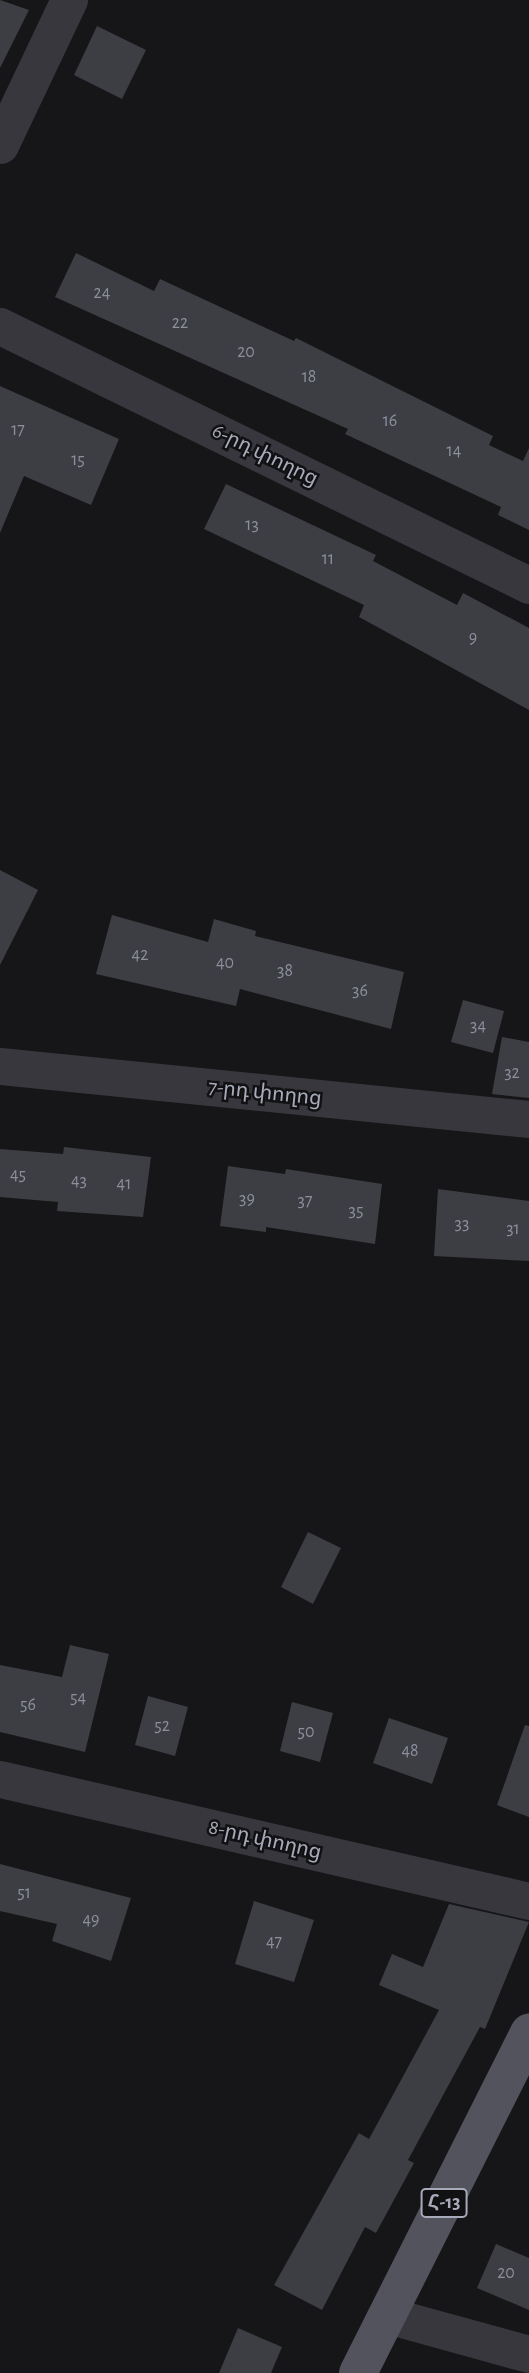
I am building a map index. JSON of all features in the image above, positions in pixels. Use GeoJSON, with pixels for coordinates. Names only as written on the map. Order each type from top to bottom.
{"type":"FeatureCollection","features":[{"type":"Feature","properties":{"kind":"main road","name":"Հ-13"},"geometry":{"type":"LineString","coordinates":[[358,2373],[529,2033]]}},
{"type":"Feature","properties":{"kind":"street"},"geometry":{"type":"LineString","coordinates":[[0,145],[69,0]]}},
{"type":"Feature","properties":{"kind":"street","name":"6-րդ փողոց"},"geometry":{"type":"LineString","coordinates":[[0,326],[529,584]]}},
{"type":"Feature","properties":{"kind":"street","name":"7-րդ փողոց"},"geometry":{"type":"LineString","coordinates":[[0,1066],[529,1119]]}},
{"type":"Feature","properties":{"kind":"street","name":"8-րդ փողոց"},"geometry":{"type":"LineString","coordinates":[[0,1779],[529,1901]]}},
{"type":"Feature","properties":{"kind":"street"},"geometry":{"type":"LineString","coordinates":[[387,2315],[529,2354]]}},
{"type":"Feature","properties":{"kind":"building"},"geometry":{"type":"Polygon","coordinates":[[[0,0],[29,10],[0,68],[0,0]]]}},
{"type":"Feature","properties":{"kind":"building"},"geometry":{"type":"Polygon","coordinates":[[[97,26],[146,50],[122,99],[74,75],[97,26]]]}},
{"type":"Feature","properties":{"kind":"building"},"geometry":{"type":"Polygon","coordinates":[[[76,253],[154,291],[160,279],[294,341],[296,338],[493,436],[489,445],[523,461],[529,448],[529,530],[498,515],[501,507],[345,434],[348,429],[55,297],[76,253]]]}},
{"type":"Feature","properties":{"kind":"building"},"geometry":{"type":"Polygon","coordinates":[[[0,386],[119,439],[91,505],[24,476],[0,533],[0,386]]]}},
{"type":"Feature","properties":{"kind":"building"},"geometry":{"type":"Polygon","coordinates":[[[226,484],[376,555],[373,561],[457,605],[463,593],[529,628],[529,710],[359,617],[364,605],[204,529],[226,484]]]}},
{"type":"Feature","properties":{"kind":"building"},"geometry":{"type":"Polygon","coordinates":[[[0,870],[38,890],[0,965],[0,870]]]}},
{"type":"Feature","properties":{"kind":"building"},"geometry":{"type":"Polygon","coordinates":[[[112,915],[208,942],[214,919],[256,931],[255,936],[404,972],[391,1029],[240,989],[236,1006],[96,974],[112,915]]]}},
{"type":"Feature","properties":{"kind":"building"},"geometry":{"type":"Polygon","coordinates":[[[463,1000],[504,1011],[493,1053],[451,1042],[463,1000]]]}},
{"type":"Feature","properties":{"kind":"building"},"geometry":{"type":"Polygon","coordinates":[[[502,1037],[529,1042],[529,1098],[492,1094],[502,1037]]]}},
{"type":"Feature","properties":{"kind":"building"},"geometry":{"type":"Polygon","coordinates":[[[64,1147],[151,1157],[143,1217],[57,1211],[58,1202],[0,1197],[0,1149],[63,1154],[64,1147]]]}},
{"type":"Feature","properties":{"kind":"building"},"geometry":{"type":"Polygon","coordinates":[[[228,1166],[285,1174],[286,1169],[382,1184],[375,1244],[266,1227],[266,1232],[220,1226],[228,1166]]]}},
{"type":"Feature","properties":{"kind":"building"},"geometry":{"type":"Polygon","coordinates":[[[438,1189],[529,1201],[529,1261],[434,1256],[438,1189]]]}},
{"type":"Feature","properties":{"kind":"building"},"geometry":{"type":"Polygon","coordinates":[[[308,1532],[341,1548],[313,1604],[281,1587],[308,1532]]]}},
{"type":"Feature","properties":{"kind":"building"},"geometry":{"type":"Polygon","coordinates":[[[70,1645],[109,1654],[85,1752],[0,1732],[0,1665],[62,1677],[70,1645]]]}},
{"type":"Feature","properties":{"kind":"building"},"geometry":{"type":"Polygon","coordinates":[[[148,1696],[188,1707],[175,1756],[135,1745],[148,1696]]]}},
{"type":"Feature","properties":{"kind":"building"},"geometry":{"type":"Polygon","coordinates":[[[292,1702],[333,1713],[320,1762],[280,1751],[292,1702]]]}},
{"type":"Feature","properties":{"kind":"building"},"geometry":{"type":"Polygon","coordinates":[[[389,1718],[448,1738],[432,1784],[373,1763],[389,1718]]]}},
{"type":"Feature","properties":{"kind":"building"},"geometry":{"type":"Polygon","coordinates":[[[525,1725],[529,1726],[529,1817],[497,1805],[525,1725]]]}},
{"type":"Feature","properties":{"kind":"building"},"geometry":{"type":"Polygon","coordinates":[[[0,1864],[131,1898],[111,1961],[52,1941],[57,1924],[0,1911],[0,1864]]]}},
{"type":"Feature","properties":{"kind":"building"},"geometry":{"type":"Polygon","coordinates":[[[254,1901],[314,1920],[294,1982],[235,1964],[254,1901]]]}},
{"type":"Feature","properties":{"kind":"building"},"geometry":{"type":"Polygon","coordinates":[[[449,1904],[529,1922],[485,2029],[480,2027],[408,2160],[414,2163],[376,2233],[365,2227],[322,2310],[274,2285],[359,2133],[369,2139],[439,2010],[379,1985],[392,1954],[423,1967],[449,1904]]]}},
{"type":"Feature","properties":{"kind":"building"},"geometry":{"type":"Polygon","coordinates":[[[496,2244],[529,2258],[529,2310],[477,2288],[496,2244]]]}},
{"type":"Feature","properties":{"kind":"building"},"geometry":{"type":"Polygon","coordinates":[[[238,2328],[282,2347],[271,2373],[219,2373],[238,2328]]]}}]}
